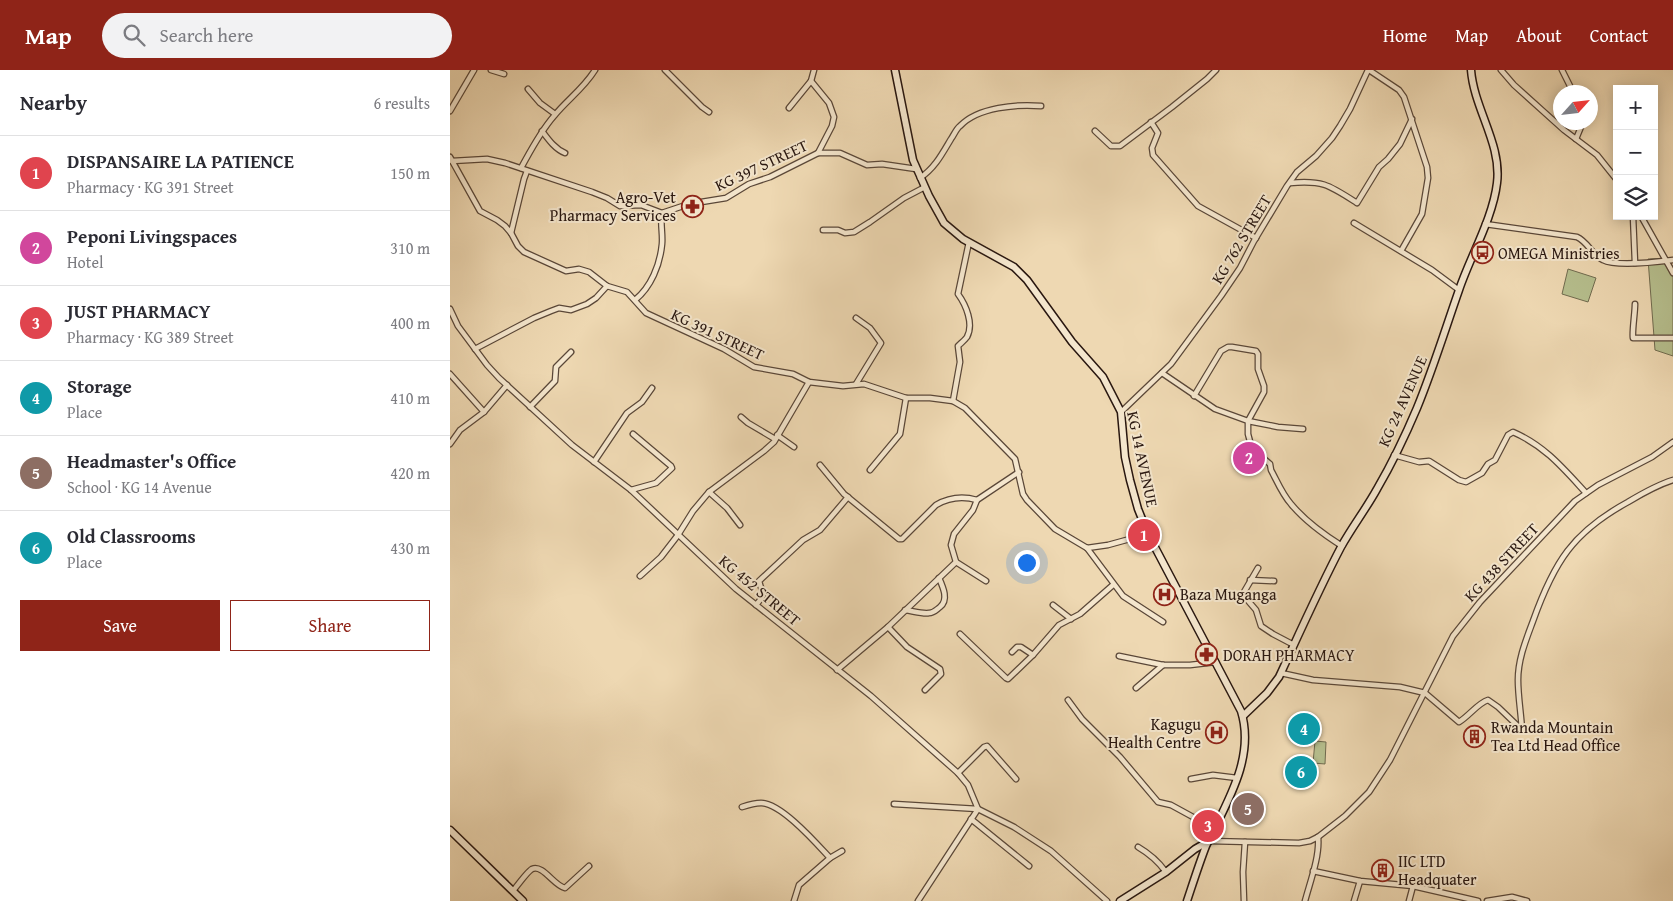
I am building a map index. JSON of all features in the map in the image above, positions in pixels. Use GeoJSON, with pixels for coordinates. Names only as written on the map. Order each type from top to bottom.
{"type":"FeatureCollection","features":[{"type":"Feature","properties":{"kind":"main road","name":"KG 14 AVENUE"},"geometry":{"type":"LineString","coordinates":[[895,70],[910,148],[916,169],[944,223],[954,233],[968,242],[1014,267],[1027,280],[1072,342],[1103,377],[1121,412],[1125,457],[1130,480],[1138,509],[1148,534],[1238,703],[1243,716],[1244,747],[1232,795],[1208,841],[1187,901]]}},
{"type":"Feature","properties":{"kind":"main road","name":"KG 24 AVENUE"},"geometry":{"type":"LineString","coordinates":[[1243,716],[1272,688],[1281,673],[1342,546],[1378,488],[1417,409],[1445,335],[1459,290],[1485,224],[1497,183],[1498,166],[1496,154],[1474,91],[1471,70]]}},
{"type":"Feature","properties":{"kind":"main road"},"geometry":{"type":"LineString","coordinates":[[450,830],[523,901]]}},
{"type":"Feature","properties":{"kind":"main road"},"geometry":{"type":"LineString","coordinates":[[1120,901],[1166,872],[1194,849],[1208,841]]}},
{"type":"Feature","properties":{"kind":"street"},"geometry":{"type":"LineString","coordinates":[[450,111],[474,70]]}},
{"type":"Feature","properties":{"kind":"street"},"geometry":{"type":"LineString","coordinates":[[491,70],[504,74]]}},
{"type":"Feature","properties":{"kind":"street"},"geometry":{"type":"LineString","coordinates":[[521,168],[542,131],[555,114],[575,96],[595,70]]}},
{"type":"Feature","properties":{"kind":"street"},"geometry":{"type":"LineString","coordinates":[[665,70],[709,112]]}},
{"type":"Feature","properties":{"kind":"street"},"geometry":{"type":"LineString","coordinates":[[789,108],[811,82],[814,70],[820,70]]}},
{"type":"Feature","properties":{"kind":"street"},"geometry":{"type":"LineString","coordinates":[[1095,131],[1112,146],[1120,146],[1216,70]]}},
{"type":"Feature","properties":{"kind":"street"},"geometry":{"type":"LineString","coordinates":[[1369,70],[1402,93],[1427,166],[1427,188],[1422,214],[1401,251]]}},
{"type":"Feature","properties":{"kind":"street","name":"KG 762 STREET"},"geometry":{"type":"LineString","coordinates":[[1121,412],[1162,374],[1240,268],[1289,183],[1297,172],[1316,156],[1332,138],[1350,109],[1369,70]]}},
{"type":"Feature","properties":{"kind":"street"},"geometry":{"type":"LineString","coordinates":[[1501,70],[1514,85],[1564,130],[1597,155],[1613,175]]}},
{"type":"Feature","properties":{"kind":"street"},"geometry":{"type":"LineString","coordinates":[[1562,70],[1570,85]]}},
{"type":"Feature","properties":{"kind":"street","name":"KG 397 STREET"},"geometry":{"type":"LineString","coordinates":[[662,213],[689,204],[726,198],[750,184],[770,177],[818,153],[832,126],[834,117],[829,103],[811,82]]}},
{"type":"Feature","properties":{"kind":"street"},"geometry":{"type":"LineString","coordinates":[[528,89],[540,103],[555,114]]}},
{"type":"Feature","properties":{"kind":"street"},"geometry":{"type":"LineString","coordinates":[[920,178],[935,166],[959,126],[967,120],[1005,106],[1041,106]]}},
{"type":"Feature","properties":{"kind":"street"},"geometry":{"type":"LineString","coordinates":[[1289,183],[1309,181],[1323,184],[1356,203],[1379,167],[1400,144],[1412,120]]}},
{"type":"Feature","properties":{"kind":"street"},"geometry":{"type":"LineString","coordinates":[[1151,122],[1158,132],[1152,148],[1153,155],[1194,202],[1203,210],[1256,238]]}},
{"type":"Feature","properties":{"kind":"street"},"geometry":{"type":"LineString","coordinates":[[1576,139],[1580,130]]}},
{"type":"Feature","properties":{"kind":"street"},"geometry":{"type":"LineString","coordinates":[[542,131],[551,142],[565,153]]}},
{"type":"Feature","properties":{"kind":"street"},"geometry":{"type":"LineString","coordinates":[[818,153],[840,153],[868,164],[916,169]]}},
{"type":"Feature","properties":{"kind":"street"},"geometry":{"type":"LineString","coordinates":[[451,159],[486,159],[505,163],[592,192],[607,198],[618,206],[641,205],[662,213],[660,258],[650,284],[635,300]]}},
{"type":"Feature","properties":{"kind":"street","name":"KG 391 STREET"},"geometry":{"type":"LineString","coordinates":[[451,159],[480,211],[498,220],[511,233],[518,246],[524,252],[566,271],[580,269],[589,272],[607,286],[627,292],[646,313],[724,349],[754,367],[793,374],[809,382],[843,386],[864,384],[906,398],[953,401]]}},
{"type":"Feature","properties":{"kind":"street"},"geometry":{"type":"LineString","coordinates":[[511,233],[527,171]]}},
{"type":"Feature","properties":{"kind":"street"},"geometry":{"type":"LineString","coordinates":[[823,230],[854,232],[904,198],[924,187]]}},
{"type":"Feature","properties":{"kind":"street"},"geometry":{"type":"LineString","coordinates":[[1633,220],[1635,263]]}},
{"type":"Feature","properties":{"kind":"street"},"geometry":{"type":"LineString","coordinates":[[1643,220],[1673,273]]}},
{"type":"Feature","properties":{"kind":"street"},"geometry":{"type":"LineString","coordinates":[[1354,223],[1432,270],[1459,290]]}},
{"type":"Feature","properties":{"kind":"street"},"geometry":{"type":"LineString","coordinates":[[1485,224],[1573,236],[1582,240],[1592,251],[1608,262],[1635,263],[1673,260]]}},
{"type":"Feature","properties":{"kind":"street"},"geometry":{"type":"LineString","coordinates":[[968,242],[958,294],[963,302],[970,323],[970,330],[965,340],[958,346],[960,362],[953,401],[965,408],[1015,459],[1027,500],[1055,529],[1087,548],[1124,596],[1163,622]]}},
{"type":"Feature","properties":{"kind":"street"},"geometry":{"type":"LineString","coordinates":[[475,349],[551,310],[559,308],[571,310],[587,304],[596,298],[607,286]]}},
{"type":"Feature","properties":{"kind":"street"},"geometry":{"type":"LineString","coordinates":[[1635,304],[1633,338],[1673,338]]}},
{"type":"Feature","properties":{"kind":"street","name":"KG 452 STREET"},"geometry":{"type":"LineString","coordinates":[[450,310],[458,326],[487,365],[530,407],[572,445],[631,490],[736,589],[871,696],[958,773],[968,785],[978,809]]}},
{"type":"Feature","properties":{"kind":"street"},"geometry":{"type":"LineString","coordinates":[[856,318],[870,328],[881,343],[856,384]]}},
{"type":"Feature","properties":{"kind":"street"},"geometry":{"type":"LineString","coordinates":[[1194,396],[1221,351],[1228,347],[1256,351],[1264,392],[1248,421],[1248,434],[1252,449],[1270,464],[1271,470],[1291,504],[1310,523],[1342,546]]}},
{"type":"Feature","properties":{"kind":"street"},"geometry":{"type":"LineString","coordinates":[[530,407],[555,381],[556,367],[571,352]]}},
{"type":"Feature","properties":{"kind":"street"},"geometry":{"type":"LineString","coordinates":[[450,374],[484,412]]}},
{"type":"Feature","properties":{"kind":"street"},"geometry":{"type":"LineString","coordinates":[[1162,374],[1214,409],[1248,421],[1278,427],[1303,429]]}},
{"type":"Feature","properties":{"kind":"street"},"geometry":{"type":"LineString","coordinates":[[640,576],[661,557],[678,535],[693,510],[709,492],[764,451],[776,437],[809,382]]}},
{"type":"Feature","properties":{"kind":"street"},"geometry":{"type":"LineString","coordinates":[[450,444],[452,437],[484,412],[507,385]]}},
{"type":"Feature","properties":{"kind":"street"},"geometry":{"type":"LineString","coordinates":[[594,462],[627,412],[642,402],[652,388]]}},
{"type":"Feature","properties":{"kind":"street"},"geometry":{"type":"LineString","coordinates":[[870,470],[900,434],[906,398]]}},
{"type":"Feature","properties":{"kind":"street"},"geometry":{"type":"LineString","coordinates":[[742,417],[748,423],[794,448]]}},
{"type":"Feature","properties":{"kind":"street"},"geometry":{"type":"LineString","coordinates":[[1394,455],[1419,462],[1429,461],[1459,480],[1466,482],[1480,476],[1488,464],[1494,462],[1508,435],[1513,432],[1531,441],[1551,456],[1586,493]]}},
{"type":"Feature","properties":{"kind":"street"},"geometry":{"type":"LineString","coordinates":[[631,490],[656,483],[672,468],[633,434]]}},
{"type":"Feature","properties":{"kind":"street","name":"KG 438 STREET"},"geometry":{"type":"LineString","coordinates":[[1208,841],[1310,842],[1345,816],[1369,792],[1384,770],[1453,636],[1466,618],[1575,502],[1586,493],[1652,457],[1673,442]]}},
{"type":"Feature","properties":{"kind":"street"},"geometry":{"type":"LineString","coordinates":[[820,465],[848,497],[901,539],[936,505],[963,498],[977,500]]}},
{"type":"Feature","properties":{"kind":"street"},"geometry":{"type":"LineString","coordinates":[[986,581],[956,562],[952,545],[954,534],[973,510],[977,500],[1019,472]]}},
{"type":"Feature","properties":{"kind":"street"},"geometry":{"type":"LineString","coordinates":[[1281,673],[1313,680],[1400,687],[1425,693],[1460,722],[1481,703],[1488,700],[1522,730],[1518,680],[1523,648],[1545,588],[1558,566],[1570,547],[1596,521],[1663,483],[1673,480]]}},
{"type":"Feature","properties":{"kind":"street"},"geometry":{"type":"LineString","coordinates":[[709,492],[727,508],[740,525]]}},
{"type":"Feature","properties":{"kind":"street"},"geometry":{"type":"LineString","coordinates":[[756,604],[764,595],[759,581],[803,540],[818,532],[848,497]]}},
{"type":"Feature","properties":{"kind":"street"},"geometry":{"type":"LineString","coordinates":[[1087,548],[1148,534]]}},
{"type":"Feature","properties":{"kind":"street"},"geometry":{"type":"LineString","coordinates":[[836,670],[888,627],[956,562]]}},
{"type":"Feature","properties":{"kind":"street"},"geometry":{"type":"LineString","coordinates":[[1258,568],[1244,592],[1244,596],[1256,610],[1261,626],[1294,645]]}},
{"type":"Feature","properties":{"kind":"street"},"geometry":{"type":"LineString","coordinates":[[905,610],[928,614],[934,612],[943,604],[945,600],[944,589],[939,578]]}},
{"type":"Feature","properties":{"kind":"street"},"geometry":{"type":"LineString","coordinates":[[1250,580],[1274,582]]}},
{"type":"Feature","properties":{"kind":"street"},"geometry":{"type":"LineString","coordinates":[[960,634],[1008,678],[1033,654],[1058,624],[1080,614],[1113,584]]}},
{"type":"Feature","properties":{"kind":"street"},"geometry":{"type":"LineString","coordinates":[[1053,604],[1072,618]]}},
{"type":"Feature","properties":{"kind":"street"},"geometry":{"type":"LineString","coordinates":[[888,627],[907,647],[940,669],[941,674],[925,690]]}},
{"type":"Feature","properties":{"kind":"street"},"geometry":{"type":"LineString","coordinates":[[1012,652],[1017,647],[1021,647],[1033,654]]}},
{"type":"Feature","properties":{"kind":"street"},"geometry":{"type":"LineString","coordinates":[[1119,656],[1163,665],[1190,665],[1216,662]]}},
{"type":"Feature","properties":{"kind":"street"},"geometry":{"type":"LineString","coordinates":[[1136,688],[1163,665]]}},
{"type":"Feature","properties":{"kind":"street"},"geometry":{"type":"LineString","coordinates":[[1068,700],[1082,719],[1120,757],[1158,802],[1171,805],[1215,829]]}},
{"type":"Feature","properties":{"kind":"street"},"geometry":{"type":"LineString","coordinates":[[958,773],[987,746],[1016,779]]}},
{"type":"Feature","properties":{"kind":"street"},"geometry":{"type":"LineString","coordinates":[[1191,779],[1213,775],[1237,778]]}},
{"type":"Feature","properties":{"kind":"street"},"geometry":{"type":"LineString","coordinates":[[742,807],[761,803],[784,813],[830,858]]}},
{"type":"Feature","properties":{"kind":"street"},"geometry":{"type":"LineString","coordinates":[[894,804],[978,809],[1014,827],[1051,851],[1108,901]]}},
{"type":"Feature","properties":{"kind":"street"},"geometry":{"type":"LineString","coordinates":[[918,901],[978,809]]}},
{"type":"Feature","properties":{"kind":"street"},"geometry":{"type":"LineString","coordinates":[[971,820],[1030,866]]}},
{"type":"Feature","properties":{"kind":"street"},"geometry":{"type":"LineString","coordinates":[[1305,901],[1314,871],[1318,836]]}},
{"type":"Feature","properties":{"kind":"street"},"geometry":{"type":"LineString","coordinates":[[1244,901],[1242,872],[1245,842]]}},
{"type":"Feature","properties":{"kind":"street"},"geometry":{"type":"LineString","coordinates":[[1138,847],[1148,852],[1157,860],[1166,872]]}},
{"type":"Feature","properties":{"kind":"street"},"geometry":{"type":"LineString","coordinates":[[794,901],[799,885],[830,858],[842,851]]}},
{"type":"Feature","properties":{"kind":"street"},"geometry":{"type":"LineString","coordinates":[[513,891],[530,870],[535,868],[542,870],[560,887],[566,888],[588,866]]}},
{"type":"Feature","properties":{"kind":"street"},"geometry":{"type":"LineString","coordinates":[[1314,871],[1360,881],[1413,886],[1478,901]]}},
{"type":"Feature","properties":{"kind":"street"},"geometry":{"type":"LineString","coordinates":[[1354,901],[1360,881]]}},
{"type":"Feature","properties":{"kind":"street"},"geometry":{"type":"LineString","coordinates":[[1409,901],[1413,886]]}},
{"type":"Feature","properties":{"kind":"street"},"geometry":{"type":"LineString","coordinates":[[1487,901],[1512,897],[1527,901]]}},
{"type":"Feature","properties":{"kind":"green space"},"geometry":{"type":"Polygon","coordinates":[[[1668,258],[1673,268],[1673,356],[1655,350],[1648,259],[1668,258]]]}},
{"type":"Feature","properties":{"kind":"green space"},"geometry":{"type":"Polygon","coordinates":[[[1568,269],[1596,278],[1588,302],[1562,294],[1568,269]]]}},
{"type":"Feature","properties":{"kind":"green space"},"geometry":{"type":"Polygon","coordinates":[[[1315,741],[1326,742],[1325,764],[1313,763],[1315,741]]]}},
{"type":"Feature","properties":{"kind":"place","name":"Agro-Vet Pharmacy Services"},"geometry":{"type":"Point","coordinates":[692,206]}},
{"type":"Feature","properties":{"kind":"place","name":"OMEGA Ministries"},"geometry":{"type":"Point","coordinates":[1482,253]}},
{"type":"Feature","properties":{"kind":"place","name":"Peponi Livingspaces"},"geometry":{"type":"Point","coordinates":[1249,458]}},
{"type":"Feature","properties":{"kind":"place","name":"DISPANSAIRE LA PATIENCE"},"geometry":{"type":"Point","coordinates":[1144,535]}},
{"type":"Feature","properties":{"kind":"place","name":"Baza Muganga"},"geometry":{"type":"Point","coordinates":[1164,594]}},
{"type":"Feature","properties":{"kind":"place","name":"DORAH PHARMACY"},"geometry":{"type":"Point","coordinates":[1207,655]}},
{"type":"Feature","properties":{"kind":"place","name":"Storage"},"geometry":{"type":"Point","coordinates":[1304,729]}},
{"type":"Feature","properties":{"kind":"place","name":"Kagugu Health Centre"},"geometry":{"type":"Point","coordinates":[1217,733]}},
{"type":"Feature","properties":{"kind":"place","name":"Rwanda Mountain Tea Ltd Head Office"},"geometry":{"type":"Point","coordinates":[1475,736]}},
{"type":"Feature","properties":{"kind":"place","name":"Old Classrooms"},"geometry":{"type":"Point","coordinates":[1301,772]}},
{"type":"Feature","properties":{"kind":"place","name":"Headmaster's Office"},"geometry":{"type":"Point","coordinates":[1248,809]}},
{"type":"Feature","properties":{"kind":"place","name":"JUST PHARMACY"},"geometry":{"type":"Point","coordinates":[1208,826]}},
{"type":"Feature","properties":{"kind":"place","name":"IIC LTD Headquater"},"geometry":{"type":"Point","coordinates":[1382,870]}}]}
